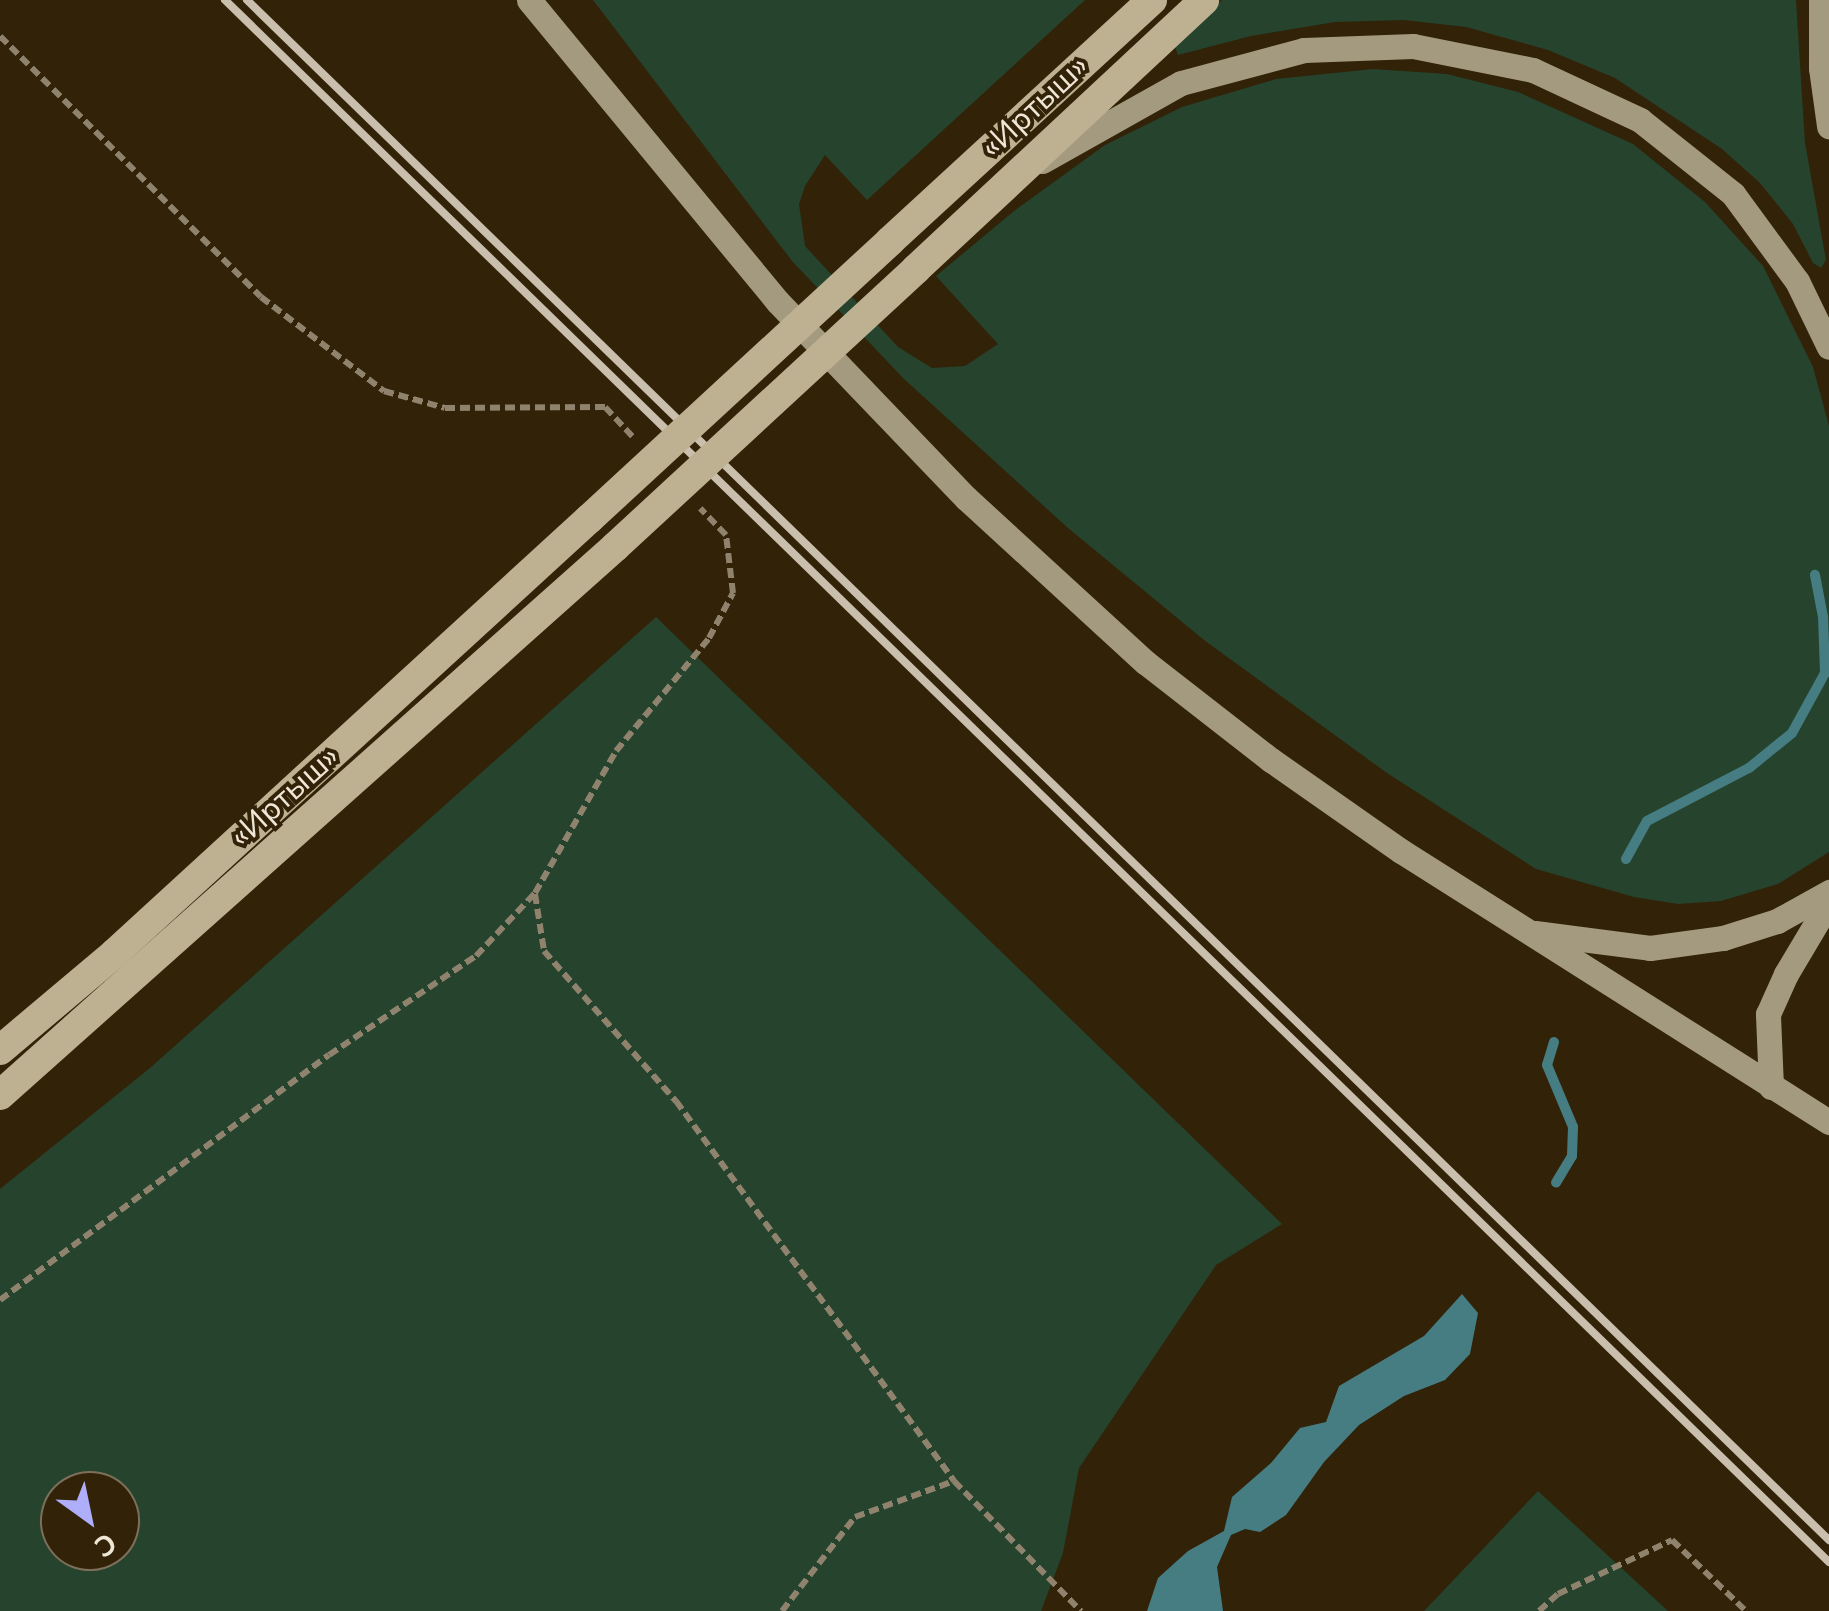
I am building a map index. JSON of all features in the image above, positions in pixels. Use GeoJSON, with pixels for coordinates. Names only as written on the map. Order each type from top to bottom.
{"type":"FeatureCollection","features":[{"type":"Feature","properties":{"kind":"highway","name":"«Иртыш»"},"geometry":{"type":"LineString","coordinates":[[0,1050],[115,953],[1152,0]]}},
{"type":"Feature","properties":{"kind":"highway","name":"«Иртыш»"},"geometry":{"type":"LineString","coordinates":[[0,1095],[615,548],[1204,0]]}},
{"type":"Feature","properties":{"kind":"main road"},"geometry":{"type":"LineString","coordinates":[[529,0],[778,302],[966,498],[1145,662],[1271,760],[1525,932],[1829,1122]]}},
{"type":"Feature","properties":{"kind":"main road"},"geometry":{"type":"LineString","coordinates":[[1111,37],[1144,0]]}},
{"type":"Feature","properties":{"kind":"main road"},"geometry":{"type":"LineString","coordinates":[[1821,0],[1822,68],[1829,126]]}},
{"type":"Feature","properties":{"kind":"main road"},"geometry":{"type":"LineString","coordinates":[[1007,180],[1181,83],[1304,50],[1413,46],[1533,70],[1640,120],[1733,194],[1797,281],[1829,347]]}},
{"type":"Feature","properties":{"kind":"main road"},"geometry":{"type":"LineString","coordinates":[[1525,932],[1650,948],[1722,938],[1777,921],[1829,892]]}},
{"type":"Feature","properties":{"kind":"main road"},"geometry":{"type":"LineString","coordinates":[[1771,1087],[1768,1014],[1786,974],[1829,902]]}},
{"type":"Feature","properties":{"kind":"path"},"geometry":{"type":"LineString","coordinates":[[535,893],[544,951],[676,1101],[954,1481],[1081,1611]]}},
{"type":"Feature","properties":{"kind":"path"},"geometry":{"type":"LineString","coordinates":[[782,1611],[855,1517],[954,1481]]}},
{"type":"Feature","properties":{"kind":"path"},"geometry":{"type":"LineString","coordinates":[[1539,1611],[1558,1594],[1672,1540],[1746,1611]]}},
{"type":"Feature","properties":{"kind":"green space"},"geometry":{"type":"Polygon","coordinates":[[[593,0],[1085,0],[867,200],[825,155],[805,186],[799,204],[805,246],[898,347],[932,368],[965,366],[998,344],[936,276],[1014,211],[1105,145],[1182,107],[1276,79],[1373,69],[1447,74],[1518,92],[1633,144],[1705,202],[1763,266],[1813,367],[1829,426],[1829,852],[1778,884],[1721,901],[1678,904],[1634,897],[1536,869],[1387,773],[1204,640],[1068,528],[904,379],[792,261],[593,0]]]}},
{"type":"Feature","properties":{"kind":"green space"},"geometry":{"type":"Polygon","coordinates":[[[1222,0],[1796,0],[1805,143],[1826,260],[1821,268],[1813,263],[1793,224],[1760,183],[1722,149],[1615,78],[1548,50],[1466,27],[1404,20],[1335,22],[1251,36],[1178,55],[1174,44],[1222,0]]]}},
{"type":"Feature","properties":{"kind":"green space"},"geometry":{"type":"Polygon","coordinates":[[[656,617],[1282,1224],[1216,1265],[1079,1468],[1063,1553],[1041,1611],[0,1611],[0,1189],[150,1068],[656,617]]]}},
{"type":"Feature","properties":{"kind":"green space"},"geometry":{"type":"Polygon","coordinates":[[[1538,1491],[1668,1611],[1424,1611],[1538,1491]]]}},
{"type":"Feature","properties":{"kind":"water"},"geometry":{"type":"Polygon","coordinates":[[[1462,1294],[1478,1313],[1470,1354],[1445,1380],[1404,1396],[1359,1425],[1324,1462],[1286,1515],[1260,1532],[1245,1529],[1231,1535],[1217,1567],[1223,1611],[1147,1611],[1158,1578],[1188,1551],[1224,1531],[1232,1497],[1271,1463],[1300,1428],[1326,1422],[1339,1386],[1424,1336],[1462,1294]]]}},
{"type":"Feature","properties":{"kind":"waterway"},"geometry":{"type":"LineString","coordinates":[[1626,859],[1647,821],[1749,768],[1792,733],[1825,673],[1823,617],[1815,575]]}},
{"type":"Feature","properties":{"kind":"waterway"},"geometry":{"type":"LineString","coordinates":[[1554,1042],[1547,1065],[1573,1127],[1572,1156],[1556,1183]]}},
{"type":"Feature","properties":{"kind":"railway"},"geometry":{"type":"LineString","coordinates":[[225,0],[1829,1562]]}},
{"type":"Feature","properties":{"kind":"railway"},"geometry":{"type":"LineString","coordinates":[[247,0],[1829,1540]]}}]}
